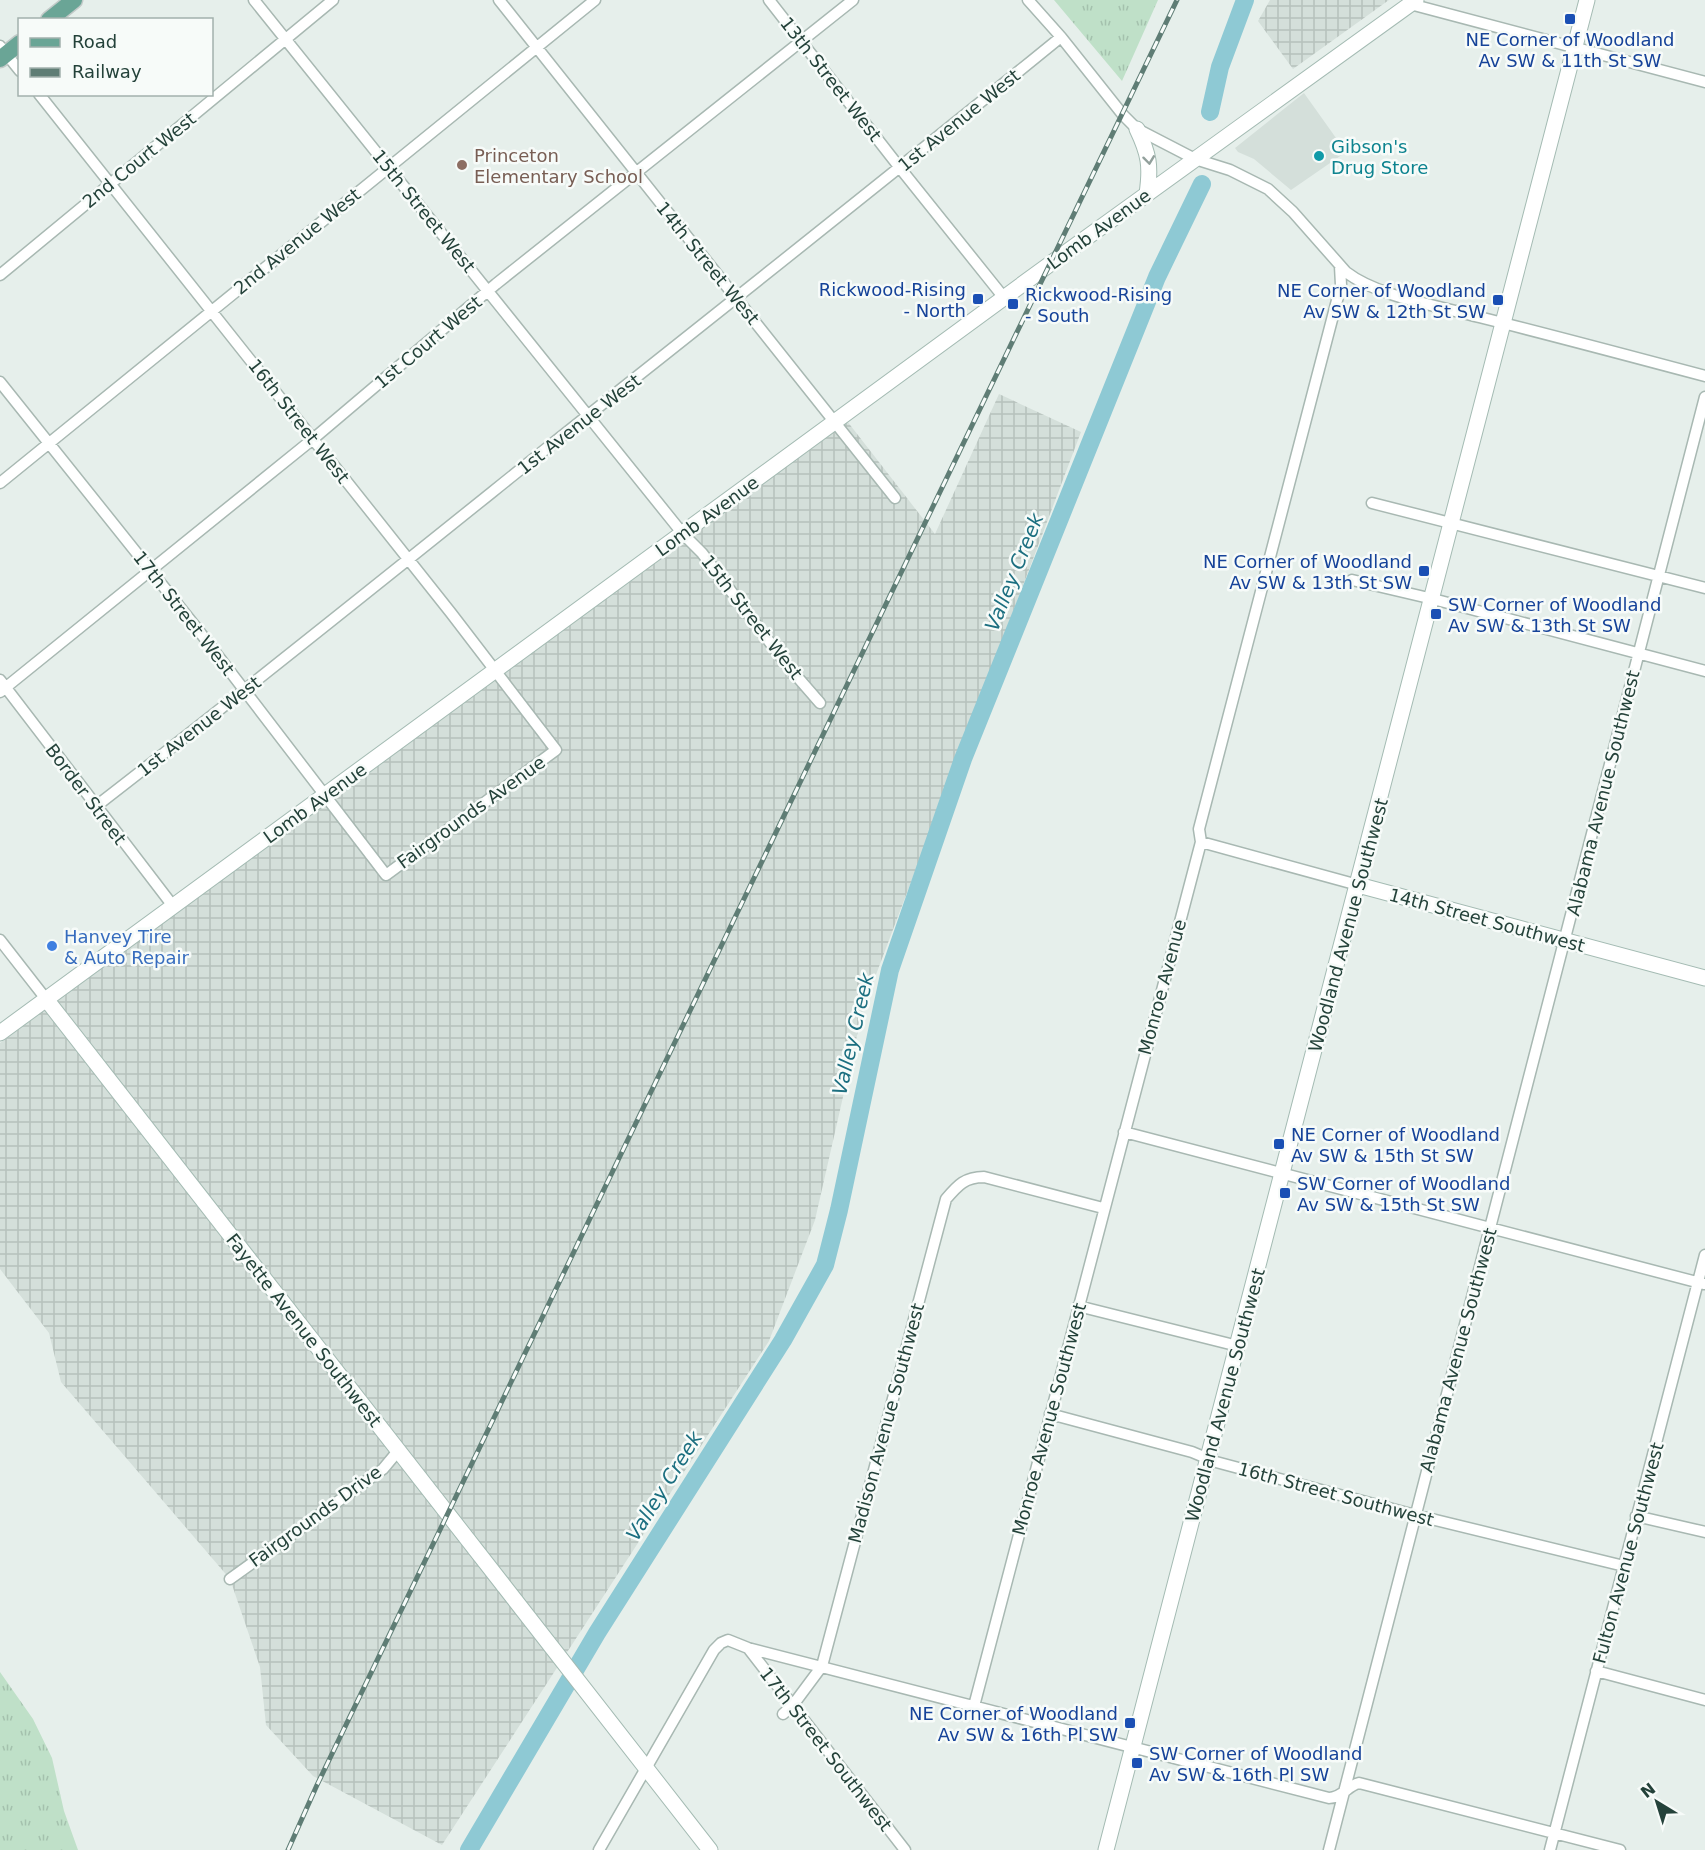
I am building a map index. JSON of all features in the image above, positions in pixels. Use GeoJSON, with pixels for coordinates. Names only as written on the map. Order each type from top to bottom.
{"type":"FeatureCollection","features":[{"type":"Feature","properties":{"kind":"main road"},"geometry":{"type":"LineString","coordinates":[[52,18],[74,0]]}},
{"type":"Feature","properties":{"kind":"main road"},"geometry":{"type":"LineString","coordinates":[[2,53],[18,44]]}},
{"type":"Feature","properties":{"kind":"street","name":"15th Street West"},"geometry":{"type":"LineString","coordinates":[[254,0],[683,534],[702,553],[787,664],[820,703]]}},
{"type":"Feature","properties":{"kind":"street","name":"2nd Court West"},"geometry":{"type":"LineString","coordinates":[[0,275],[333,0]]}},
{"type":"Feature","properties":{"kind":"street","name":"14th Street West"},"geometry":{"type":"LineString","coordinates":[[499,0],[895,498]]}},
{"type":"Feature","properties":{"kind":"street","name":"2nd Avenue West"},"geometry":{"type":"LineString","coordinates":[[0,483],[595,0]]}},
{"type":"Feature","properties":{"kind":"street","name":"13th Street West"},"geometry":{"type":"LineString","coordinates":[[769,0],[1005,298]]}},
{"type":"Feature","properties":{"kind":"street","name":"1st Court West"},"geometry":{"type":"LineString","coordinates":[[2,686],[150,570],[489,291],[853,0]]}},
{"type":"Feature","properties":{"kind":"street"},"geometry":{"type":"LineString","coordinates":[[1028,0],[1137,129],[1195,159],[1230,170],[1268,189],[1293,212],[1340,266],[1356,280],[1373,288],[1705,376]]}},
{"type":"Feature","properties":{"kind":"street","name":"Woodland Avenue Southwest"},"geometry":{"type":"LineString","coordinates":[[1106,1850],[1587,0]]}},
{"type":"Feature","properties":{"kind":"street"},"geometry":{"type":"LineString","coordinates":[[1413,2],[1705,82]]}},
{"type":"Feature","properties":{"kind":"street","name":"Lomb Avenue"},"geometry":{"type":"LineString","coordinates":[[0,1033],[1413,2]]}},
{"type":"Feature","properties":{"kind":"street","name":"1st Avenue West"},"geometry":{"type":"LineString","coordinates":[[95,807],[246,691],[1061,37]]}},
{"type":"Feature","properties":{"kind":"street"},"geometry":{"type":"LineString","coordinates":[[2,53],[18,69]]}},
{"type":"Feature","properties":{"kind":"street","name":"16th Street West"},"geometry":{"type":"LineString","coordinates":[[41,96],[496,670],[556,750]]}},
{"type":"Feature","properties":{"kind":"street"},"geometry":{"type":"LineString","coordinates":[[1137,129],[1147,149],[1150,162],[1147,194]]}},
{"type":"Feature","properties":{"kind":"street"},"geometry":{"type":"LineString","coordinates":[[1201,842],[1199,829],[1341,285],[1340,266]]}},
{"type":"Feature","properties":{"kind":"street","name":"17th Street West"},"geometry":{"type":"LineString","coordinates":[[0,382],[246,691],[386,874]]}},
{"type":"Feature","properties":{"kind":"street","name":"Alabama Avenue Southwest"},"geometry":{"type":"LineString","coordinates":[[1329,1850],[1705,397]]}},
{"type":"Feature","properties":{"kind":"street"},"geometry":{"type":"LineString","coordinates":[[1372,503],[1705,588]]}},
{"type":"Feature","properties":{"kind":"street"},"geometry":{"type":"LineString","coordinates":[[1352,580],[1705,670]]}},
{"type":"Feature","properties":{"kind":"street","name":"Border Street"},"geometry":{"type":"LineString","coordinates":[[2,686],[173,906]]}},
{"type":"Feature","properties":{"kind":"street","name":"Fairgrounds Avenue"},"geometry":{"type":"LineString","coordinates":[[386,874],[556,750]]}},
{"type":"Feature","properties":{"kind":"street","name":"14th Street Southwest"},"geometry":{"type":"LineString","coordinates":[[1201,842],[1705,978]]}},
{"type":"Feature","properties":{"kind":"street","name":"Monroe Avenue"},"geometry":{"type":"LineString","coordinates":[[1124,1132],[1201,842]]}},
{"type":"Feature","properties":{"kind":"street"},"geometry":{"type":"LineString","coordinates":[[0,940],[46,999]]}},
{"type":"Feature","properties":{"kind":"street","name":"Fayette Avenue Southwest"},"geometry":{"type":"LineString","coordinates":[[46,999],[710,1850]]}},
{"type":"Feature","properties":{"kind":"street"},"geometry":{"type":"LineString","coordinates":[[1124,1132],[1702,1283]]}},
{"type":"Feature","properties":{"kind":"street","name":"Monroe Avenue Southwest"},"geometry":{"type":"LineString","coordinates":[[974,1706],[1124,1132]]}},
{"type":"Feature","properties":{"kind":"street","name":"Madison Avenue Southwest"},"geometry":{"type":"LineString","coordinates":[[822,1666],[946,1199],[958,1184],[974,1177],[984,1177],[1103,1208]]}},
{"type":"Feature","properties":{"kind":"street","name":"Fulton Avenue Southwest"},"geometry":{"type":"LineString","coordinates":[[1550,1850],[1636,1516],[1702,1283],[1705,1255]]}},
{"type":"Feature","properties":{"kind":"street"},"geometry":{"type":"LineString","coordinates":[[1078,1306],[1238,1346]]}},
{"type":"Feature","properties":{"kind":"street","name":"16th Street Southwest"},"geometry":{"type":"LineString","coordinates":[[1050,1414],[1209,1458],[1216,1462],[1415,1515],[1624,1566]]}},
{"type":"Feature","properties":{"kind":"street","name":"Fairgrounds Drive"},"geometry":{"type":"LineString","coordinates":[[230,1579],[383,1469],[398,1451]]}},
{"type":"Feature","properties":{"kind":"street"},"geometry":{"type":"LineString","coordinates":[[1636,1516],[1705,1532]]}},
{"type":"Feature","properties":{"kind":"street"},"geometry":{"type":"LineString","coordinates":[[599,1850],[714,1650],[728,1640],[748,1648],[1329,1798],[1337,1797],[1353,1784],[1359,1783],[1618,1850]]}},
{"type":"Feature","properties":{"kind":"street","name":"17th Street Southwest"},"geometry":{"type":"LineString","coordinates":[[748,1648],[905,1850]]}},
{"type":"Feature","properties":{"kind":"street"},"geometry":{"type":"LineString","coordinates":[[783,1714],[793,1705],[822,1666]]}},
{"type":"Feature","properties":{"kind":"street"},"geometry":{"type":"LineString","coordinates":[[1596,1671],[1705,1700]]}},
{"type":"Feature","properties":{"kind":"shaded area"},"geometry":{"type":"Polygon","coordinates":[[[1270,0],[1389,0],[1293,69],[1258,21],[1270,0]]]}},
{"type":"Feature","properties":{"kind":"shaded area"},"geometry":{"type":"Polygon","coordinates":[[[1304,93],[1346,152],[1291,190],[1254,159],[1238,152],[1235,148],[1304,93]]]}},
{"type":"Feature","properties":{"kind":"shaded area"},"geometry":{"type":"Polygon","coordinates":[[[999,394],[1081,432],[863,1009],[815,1220],[769,1341],[442,1845],[313,1776],[266,1725],[260,1667],[230,1579],[61,1382],[49,1333],[0,1269],[0,1043],[847,421],[935,534],[999,394]]]}},
{"type":"Feature","properties":{"kind":"green space"},"geometry":{"type":"Polygon","coordinates":[[[1054,0],[1158,0],[1122,81],[1054,0]]]}},
{"type":"Feature","properties":{"kind":"green space"},"geometry":{"type":"Polygon","coordinates":[[[0,1672],[33,1719],[52,1758],[64,1811],[78,1850],[0,1850],[0,1672]]]}},
{"type":"Feature","properties":{"kind":"waterway","name":"Valley Creek"},"geometry":{"type":"LineString","coordinates":[[1210,112],[1220,67],[1245,0]]}},
{"type":"Feature","properties":{"kind":"waterway","name":"Valley Creek"},"geometry":{"type":"LineString","coordinates":[[469,1850],[597,1633],[783,1340],[825,1265],[839,1210],[890,970],[963,759],[1157,277],[1202,184]]}},
{"type":"Feature","properties":{"kind":"railway"},"geometry":{"type":"LineString","coordinates":[[288,1850],[317,1785],[1177,0]]}},
{"type":"Feature","properties":{"kind":"place","name":"NE Corner of Woodland Av SW & 11th St SW"},"geometry":{"type":"Point","coordinates":[1570,19]}},
{"type":"Feature","properties":{"kind":"place","name":"Gibson's Drug Store"},"geometry":{"type":"Point","coordinates":[1319,156]}},
{"type":"Feature","properties":{"kind":"place","name":"Princeton Elementary School"},"geometry":{"type":"Point","coordinates":[462,165]}},
{"type":"Feature","properties":{"kind":"place","name":"Rickwood-Rising - North"},"geometry":{"type":"Point","coordinates":[978,299]}},
{"type":"Feature","properties":{"kind":"place","name":"NE Corner of Woodland Av SW & 12th St SW"},"geometry":{"type":"Point","coordinates":[1498,300]}},
{"type":"Feature","properties":{"kind":"place","name":"Rickwood-Rising - South"},"geometry":{"type":"Point","coordinates":[1013,304]}},
{"type":"Feature","properties":{"kind":"place","name":"NE Corner of Woodland Av SW & 13th St SW"},"geometry":{"type":"Point","coordinates":[1424,571]}},
{"type":"Feature","properties":{"kind":"place","name":"SW Corner of Woodland Av SW & 13th St SW"},"geometry":{"type":"Point","coordinates":[1436,614]}},
{"type":"Feature","properties":{"kind":"place","name":"Hanvey Tire & Auto Repair"},"geometry":{"type":"Point","coordinates":[52,946]}},
{"type":"Feature","properties":{"kind":"place","name":"NE Corner of Woodland Av SW & 15th St SW"},"geometry":{"type":"Point","coordinates":[1279,1144]}},
{"type":"Feature","properties":{"kind":"place","name":"SW Corner of Woodland Av SW & 15th St SW"},"geometry":{"type":"Point","coordinates":[1285,1193]}},
{"type":"Feature","properties":{"kind":"place","name":"NE Corner of Woodland Av SW & 16th Pl SW"},"geometry":{"type":"Point","coordinates":[1130,1723]}},
{"type":"Feature","properties":{"kind":"place","name":"SW Corner of Woodland Av SW & 16th Pl SW"},"geometry":{"type":"Point","coordinates":[1137,1763]}}]}
